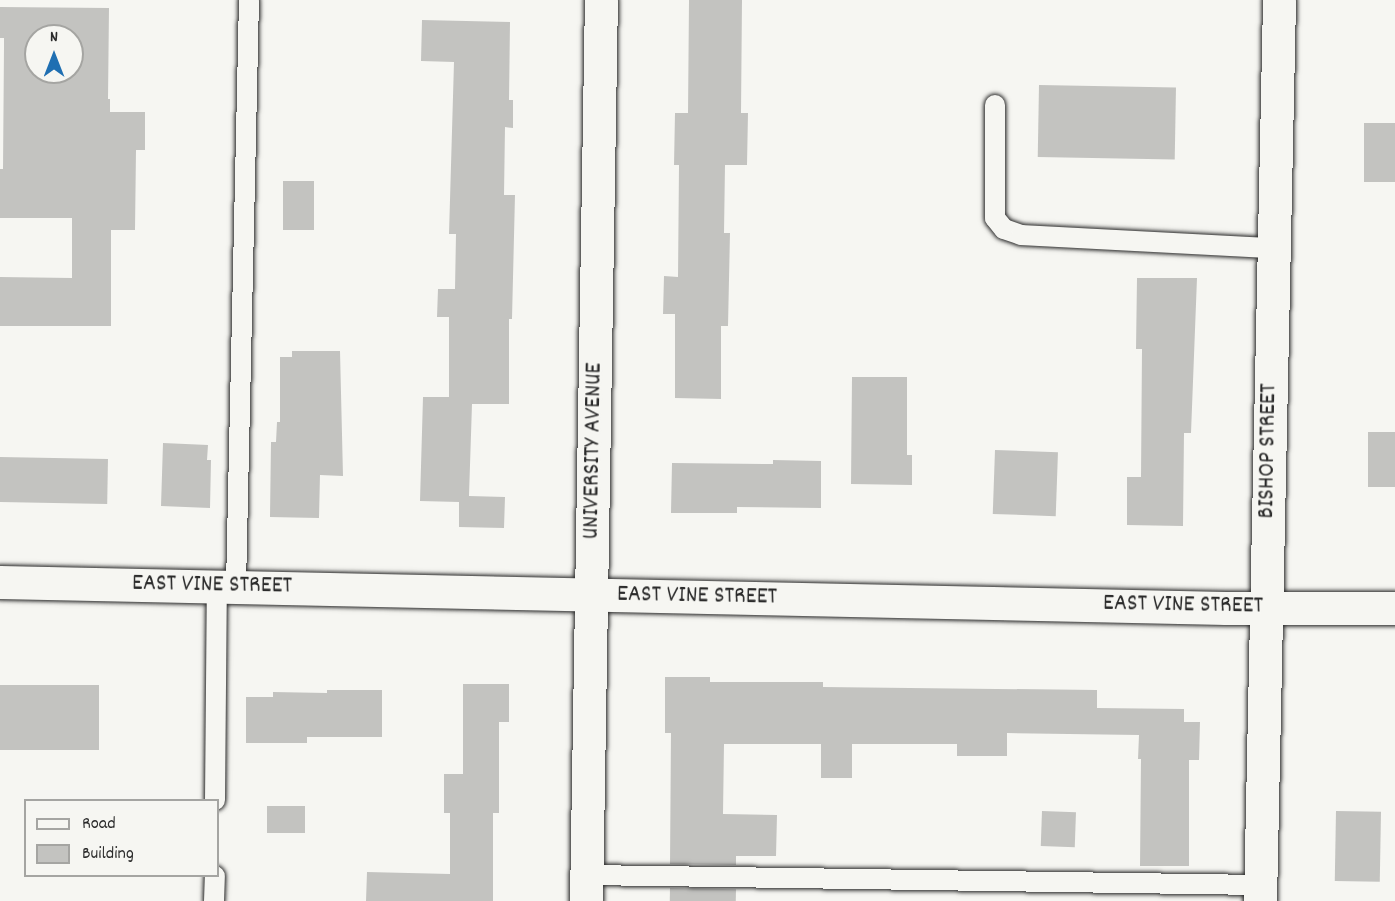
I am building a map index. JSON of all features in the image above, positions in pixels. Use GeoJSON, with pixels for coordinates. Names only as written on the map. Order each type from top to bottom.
{"type":"FeatureCollection","features":[{"type":"Feature","properties":{"kind":"street","name":"UNIVERSITY AVENUE"},"geometry":{"type":"LineString","coordinates":[[587,888],[602,0]]}},
{"type":"Feature","properties":{"kind":"street","name":"BISHOP STREET"},"geometry":{"type":"LineString","coordinates":[[1260,893],[1279,0]]}},
{"type":"Feature","properties":{"kind":"street","name":"EAST VINE STREET"},"geometry":{"type":"LineString","coordinates":[[0,582],[1266,608],[1395,608]]}},
{"type":"Feature","properties":{"kind":"lane"},"geometry":{"type":"LineString","coordinates":[[215,799],[227,586],[249,0]]}},
{"type":"Feature","properties":{"kind":"lane"},"geometry":{"type":"LineString","coordinates":[[995,105],[994,218],[1004,229],[1021,235],[1274,248]]}},
{"type":"Feature","properties":{"kind":"lane"},"geometry":{"type":"LineString","coordinates":[[214,877],[214,901]]}},
{"type":"Feature","properties":{"kind":"lane"},"geometry":{"type":"LineString","coordinates":[[587,888],[1260,893]]}},
{"type":"Feature","properties":{"kind":"building"},"geometry":{"type":"Polygon","coordinates":[[[689,0],[742,0],[741,113],[748,113],[747,165],[725,165],[724,233],[730,233],[728,326],[721,326],[721,399],[675,398],[675,314],[663,314],[664,276],[678,277],[679,165],[674,165],[675,113],[688,113],[689,0]]]}},
{"type":"Feature","properties":{"kind":"building"},"geometry":{"type":"Polygon","coordinates":[[[0,7],[109,8],[108,99],[110,99],[110,112],[145,112],[145,150],[136,150],[135,230],[111,230],[111,326],[0,326],[0,277],[72,278],[72,218],[0,218],[0,169],[3,169],[4,38],[0,38],[0,7]]]}},
{"type":"Feature","properties":{"kind":"building"},"geometry":{"type":"Polygon","coordinates":[[[422,20],[510,22],[509,100],[513,100],[513,128],[505,127],[504,195],[515,195],[512,319],[509,319],[509,404],[472,404],[469,496],[505,497],[504,528],[459,527],[459,502],[420,501],[423,397],[449,397],[449,317],[437,317],[438,289],[455,289],[456,234],[449,234],[454,62],[421,61],[422,20]]]}},
{"type":"Feature","properties":{"kind":"building"},"geometry":{"type":"Polygon","coordinates":[[[1039,85],[1176,87],[1175,159],[1038,157],[1039,85]]]}},
{"type":"Feature","properties":{"kind":"building"},"geometry":{"type":"Polygon","coordinates":[[[1364,123],[1395,123],[1395,182],[1364,182],[1364,123]]]}},
{"type":"Feature","properties":{"kind":"building"},"geometry":{"type":"Polygon","coordinates":[[[283,181],[314,181],[314,230],[283,230],[283,181]]]}},
{"type":"Feature","properties":{"kind":"building"},"geometry":{"type":"Polygon","coordinates":[[[1137,278],[1197,278],[1191,433],[1184,433],[1183,526],[1127,525],[1127,477],[1141,477],[1142,349],[1136,349],[1137,278]]]}},
{"type":"Feature","properties":{"kind":"building"},"geometry":{"type":"Polygon","coordinates":[[[292,351],[340,351],[343,476],[320,475],[319,518],[270,517],[271,442],[276,442],[277,422],[280,422],[280,357],[292,357],[292,351]]]}},
{"type":"Feature","properties":{"kind":"building"},"geometry":{"type":"Polygon","coordinates":[[[852,377],[907,377],[907,455],[912,455],[912,485],[851,484],[852,377]]]}},
{"type":"Feature","properties":{"kind":"building"},"geometry":{"type":"Polygon","coordinates":[[[1368,432],[1395,432],[1395,487],[1368,487],[1368,432]]]}},
{"type":"Feature","properties":{"kind":"building"},"geometry":{"type":"Polygon","coordinates":[[[163,443],[208,445],[207,460],[211,460],[210,508],[161,506],[163,443]]]}},
{"type":"Feature","properties":{"kind":"building"},"geometry":{"type":"Polygon","coordinates":[[[995,450],[1058,452],[1056,516],[993,514],[995,450]]]}},
{"type":"Feature","properties":{"kind":"building"},"geometry":{"type":"Polygon","coordinates":[[[0,457],[108,459],[107,504],[0,502],[0,457]]]}},
{"type":"Feature","properties":{"kind":"building"},"geometry":{"type":"Polygon","coordinates":[[[773,460],[821,461],[821,508],[737,507],[737,513],[671,513],[672,463],[773,464],[773,460]]]}},
{"type":"Feature","properties":{"kind":"building"},"geometry":{"type":"Polygon","coordinates":[[[665,677],[710,677],[710,682],[823,682],[823,687],[1097,690],[1097,708],[1184,709],[1184,722],[1200,722],[1199,760],[1189,760],[1189,866],[1140,866],[1141,759],[1138,759],[1139,735],[1007,733],[1007,756],[957,756],[957,744],[852,744],[852,778],[821,778],[821,744],[724,744],[723,814],[777,815],[776,856],[736,856],[736,865],[670,864],[671,733],[665,733],[665,677]]]}},
{"type":"Feature","properties":{"kind":"building"},"geometry":{"type":"Polygon","coordinates":[[[463,684],[509,684],[509,722],[499,722],[499,813],[493,813],[493,901],[366,901],[367,872],[450,874],[450,813],[444,813],[444,774],[463,774],[463,684]]]}},
{"type":"Feature","properties":{"kind":"building"},"geometry":{"type":"Polygon","coordinates":[[[0,685],[99,685],[99,750],[0,750],[0,685]]]}},
{"type":"Feature","properties":{"kind":"building"},"geometry":{"type":"Polygon","coordinates":[[[327,690],[382,690],[382,737],[307,737],[307,743],[246,743],[246,697],[273,697],[273,692],[327,693],[327,690]]]}},
{"type":"Feature","properties":{"kind":"building"},"geometry":{"type":"Polygon","coordinates":[[[267,806],[305,806],[305,833],[267,833],[267,806]]]}},
{"type":"Feature","properties":{"kind":"building"},"geometry":{"type":"Polygon","coordinates":[[[1042,811],[1076,812],[1075,847],[1041,846],[1042,811]]]}},
{"type":"Feature","properties":{"kind":"building"},"geometry":{"type":"Polygon","coordinates":[[[1336,811],[1381,812],[1380,882],[1335,881],[1336,811]]]}},
{"type":"Feature","properties":{"kind":"building"},"geometry":{"type":"Polygon","coordinates":[[[670,888],[736,889],[736,901],[670,901],[670,888]]]}}]}
